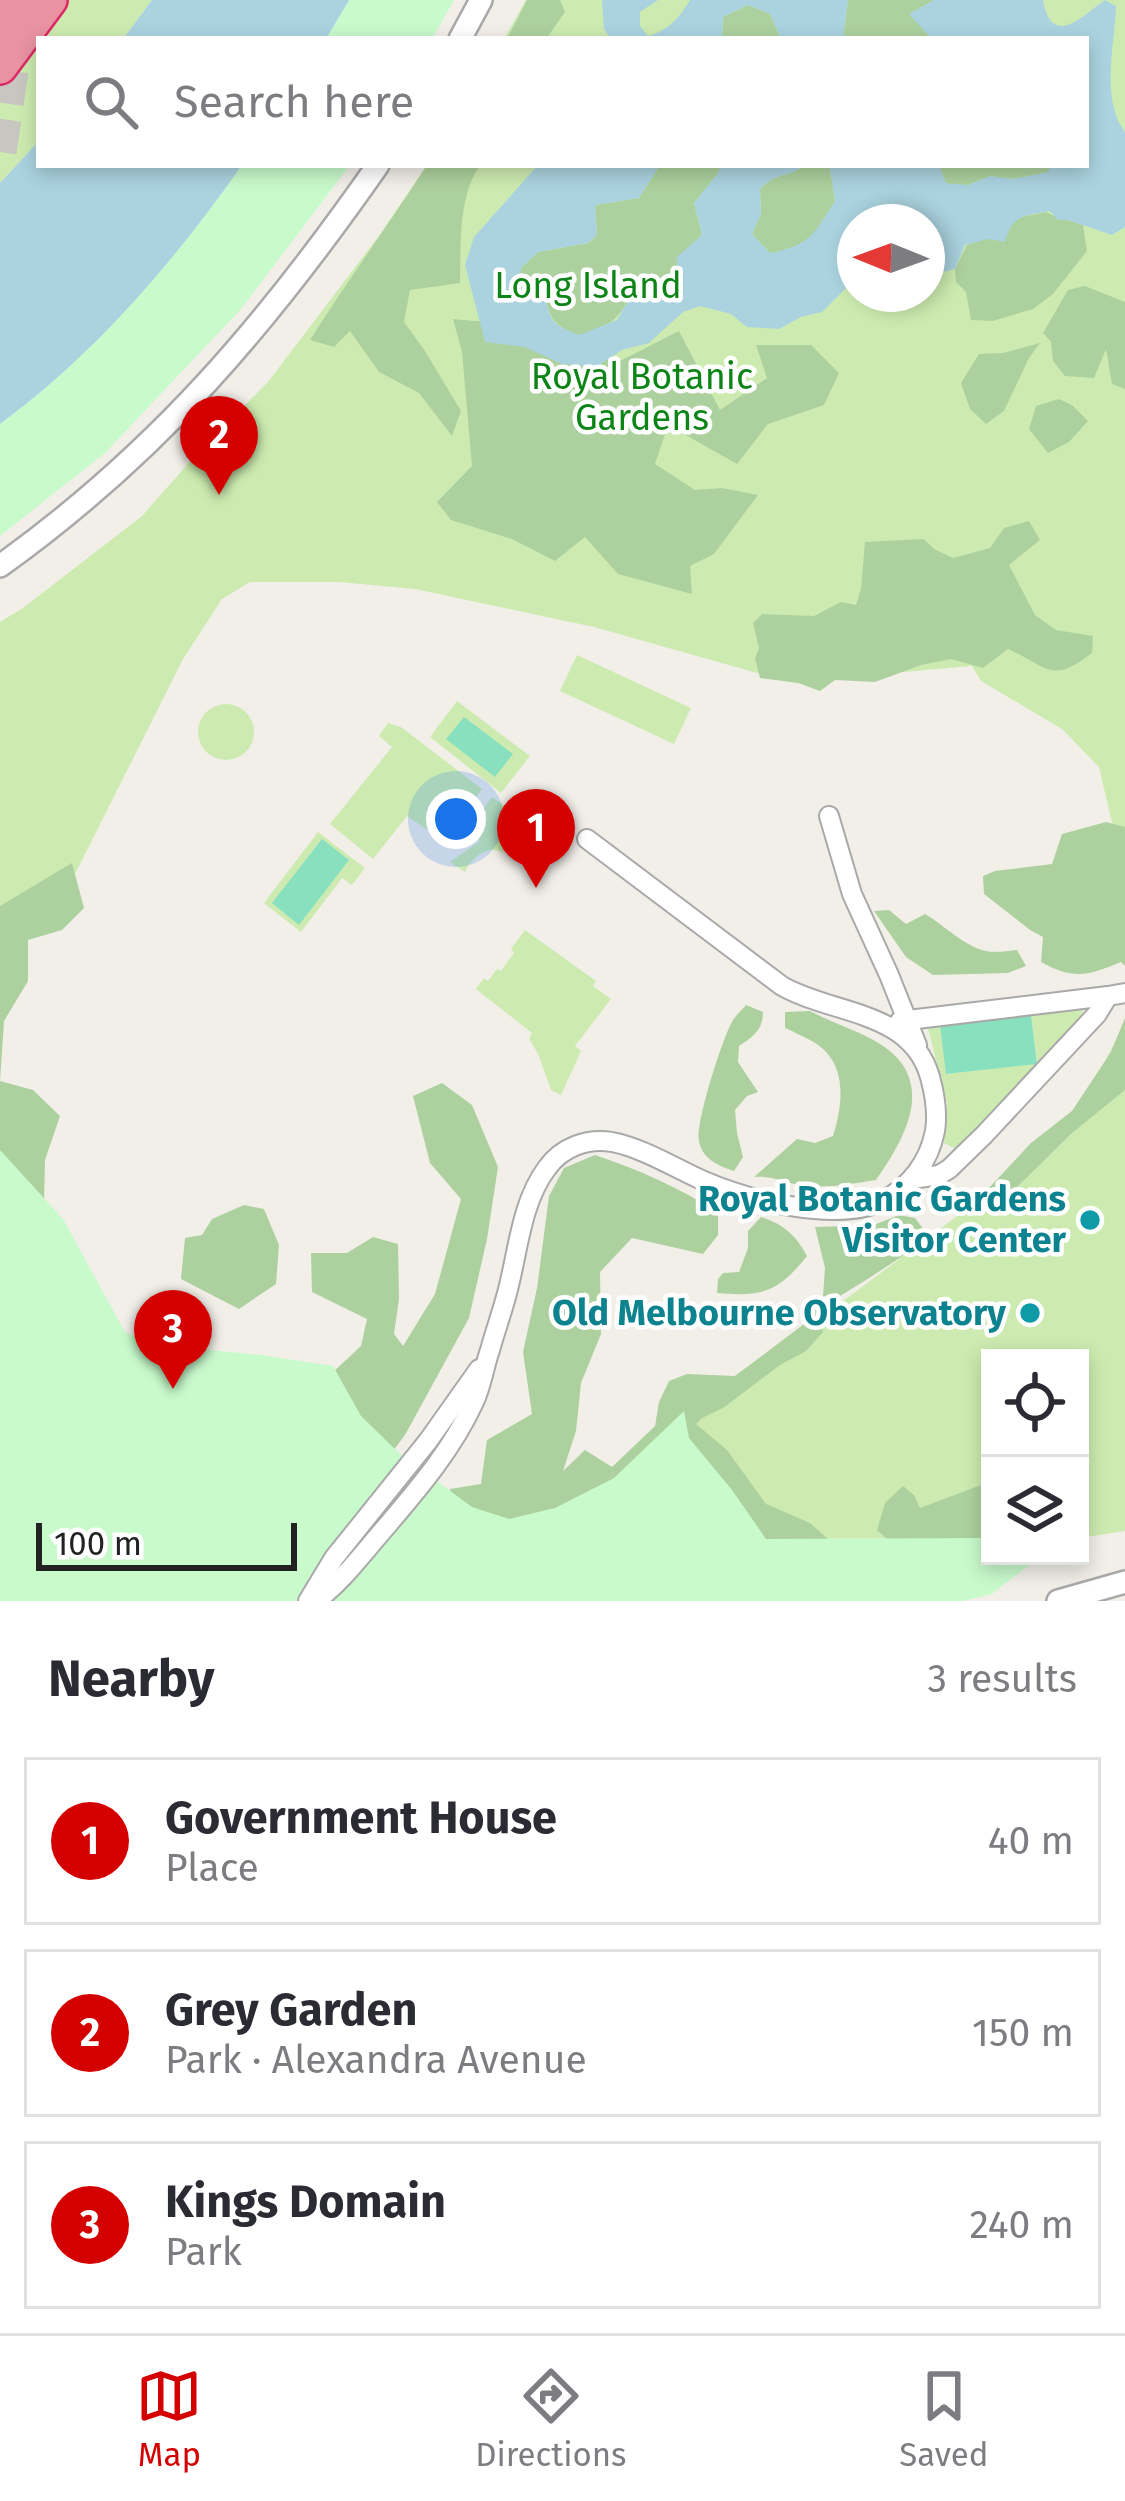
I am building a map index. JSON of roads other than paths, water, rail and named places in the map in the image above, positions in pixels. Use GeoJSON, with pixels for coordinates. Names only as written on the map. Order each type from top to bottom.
{"type":"FeatureCollection","features":[{"type":"Feature","properties":{"kind":"highway"},"geometry":{"type":"LineString","coordinates":[[0,25],[14,0]]}},
{"type":"Feature","properties":{"kind":"highway"},"geometry":{"type":"LineString","coordinates":[[0,67],[50,0]]}},
{"type":"Feature","properties":{"kind":"street"},"geometry":{"type":"LineString","coordinates":[[462,36],[482,0]]}},
{"type":"Feature","properties":{"kind":"street"},"geometry":{"type":"LineString","coordinates":[[0,566],[120,472],[198,394],[285,293],[376,168]]}},
{"type":"Feature","properties":{"kind":"street"},"geometry":{"type":"LineString","coordinates":[[312,1601],[334,1558],[449,1414],[490,1349],[527,1210],[545,1171],[566,1150],[591,1142],[623,1145],[709,1183],[812,1208],[872,1205],[912,1179],[929,1152],[936,1122],[934,1091],[852,895],[829,816]]}},
{"type":"Feature","properties":{"kind":"street"},"geometry":{"type":"LineString","coordinates":[[587,839],[782,986],[884,1022],[921,1055]]}},
{"type":"Feature","properties":{"kind":"street"},"geometry":{"type":"LineString","coordinates":[[884,1022],[1116,995]]}},
{"type":"Feature","properties":{"kind":"street"},"geometry":{"type":"LineString","coordinates":[[912,1179],[949,1169],[1116,995]]}},
{"type":"Feature","properties":{"kind":"street"},"geometry":{"type":"LineString","coordinates":[[1058,1601],[1125,1582]]}},
{"type":"Feature","properties":{"kind":"water"},"geometry":{"type":"Polygon","coordinates":[[[152,0],[349,0],[328,36],[125,36],[152,0]]]}},
{"type":"Feature","properties":{"kind":"water"},"geometry":{"type":"Polygon","coordinates":[[[602,0],[658,0],[640,12],[640,26],[648,36],[609,36],[602,0]]]}},
{"type":"Feature","properties":{"kind":"water"},"geometry":{"type":"Polygon","coordinates":[[[690,0],[848,0],[843,36],[780,36],[770,14],[748,5],[723,17],[722,36],[648,36],[673,22],[690,0]]]}},
{"type":"Feature","properties":{"kind":"water"},"geometry":{"type":"Polygon","coordinates":[[[934,0],[1043,0],[1047,15],[1061,26],[1105,0],[1116,6],[1111,88],[1117,119],[1125,132],[1125,227],[1112,235],[1058,220],[1050,211],[1027,216],[1011,226],[1005,242],[988,239],[965,245],[955,269],[945,272],[945,204],[837,204],[837,297],[822,312],[779,329],[747,327],[731,314],[700,306],[683,312],[649,343],[622,350],[596,367],[562,364],[525,347],[485,342],[465,265],[474,237],[535,168],[658,168],[639,198],[595,205],[597,235],[588,243],[538,252],[521,268],[521,281],[546,299],[556,323],[579,335],[617,320],[629,299],[676,281],[677,257],[702,235],[694,203],[720,168],[799,168],[760,189],[761,214],[752,234],[770,253],[803,242],[821,222],[835,201],[829,168],[940,168],[946,183],[968,185],[990,176],[1014,179],[1050,168],[1089,168],[1089,36],[929,36],[909,14],[934,0]]]}},
{"type":"Feature","properties":{"kind":"water"},"geometry":{"type":"Polygon","coordinates":[[[36,144],[36,168],[240,168],[131,305],[68,368],[0,424],[0,183],[36,144]]]}},
{"type":"Feature","properties":{"kind":"tunnel"},"geometry":{"type":"LineString","coordinates":[[0,152],[17,37]]}},
{"type":"Feature","properties":{"kind":"place","name":"Grey Garden"},"geometry":{"type":"Point","coordinates":[219,495]}},
{"type":"Feature","properties":{"kind":"place","name":"Government House"},"geometry":{"type":"Point","coordinates":[536,888]}},
{"type":"Feature","properties":{"kind":"place","name":"Royal Botanic Gardens Visitor Center"},"geometry":{"type":"Point","coordinates":[1090,1220]}},
{"type":"Feature","properties":{"kind":"place","name":"Old Melbourne Observatory"},"geometry":{"type":"Point","coordinates":[1030,1313]}},
{"type":"Feature","properties":{"kind":"place","name":"Kings Domain"},"geometry":{"type":"Point","coordinates":[173,1389]}},
{"type":"Feature","properties":{"kind":"park label","name":"Long Island"},"geometry":{"type":"Point","coordinates":[588,286]}},
{"type":"Feature","properties":{"kind":"park label","name":"Royal Botanic Gardens"},"geometry":{"type":"Point","coordinates":[642,398]}}]}
